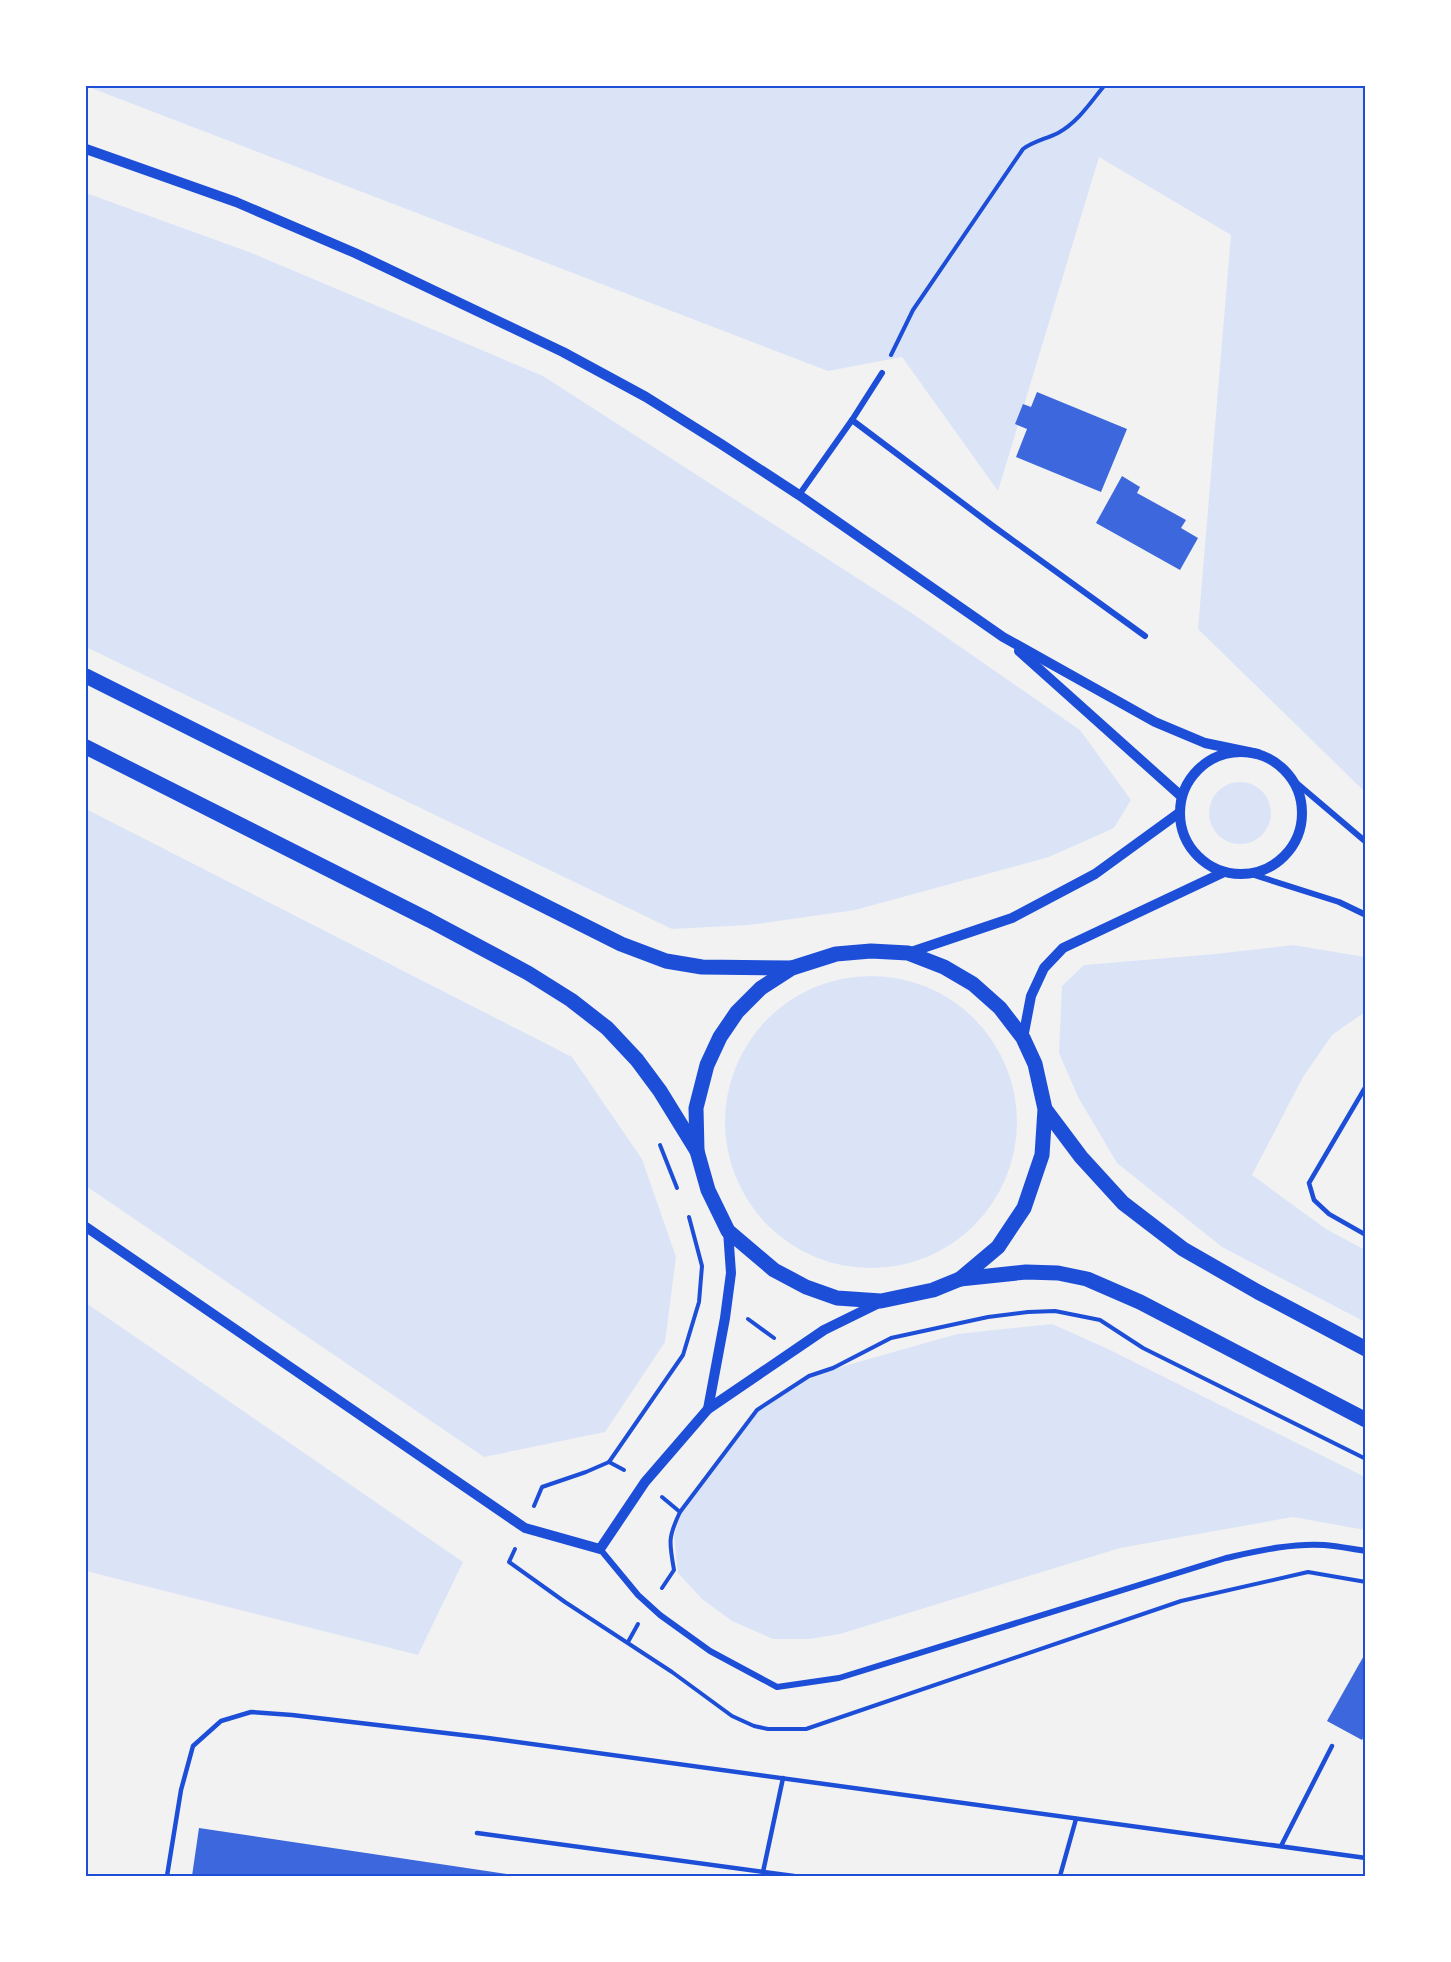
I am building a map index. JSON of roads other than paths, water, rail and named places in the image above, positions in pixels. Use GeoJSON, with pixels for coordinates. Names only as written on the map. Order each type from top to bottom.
{"type":"FeatureCollection","features":[{"type":"Feature","properties":{"kind":"main road"},"geometry":{"type":"LineString","coordinates":[[86,676],[621,944],[666,961],[702,967],[792,969]]}},
{"type":"Feature","properties":{"kind":"main road"},"geometry":{"type":"LineString","coordinates":[[86,747],[429,920],[528,973],[572,1000],[607,1028],[637,1060],[660,1091],[697,1151]]}},
{"type":"Feature","properties":{"kind":"main road"},"geometry":{"type":"LineString","coordinates":[[960,1279],[998,1247],[1024,1208],[1042,1155],[1045,1109],[1035,1064],[1023,1038],[1000,1008],[973,984],[944,967],[908,953],[871,951],[836,954],[792,969],[761,988],[737,1012],[720,1037],[707,1065],[696,1108],[697,1151],[708,1191],[728,1231],[774,1270],[806,1287],[837,1298],[881,1301],[933,1290],[960,1279],[1026,1272],[1058,1273],[1087,1279],[1140,1302],[1365,1420]]}},
{"type":"Feature","properties":{"kind":"main road"},"geometry":{"type":"LineString","coordinates":[[1045,1109],[1081,1157],[1123,1203],[1183,1249],[1365,1349]]}},
{"type":"Feature","properties":{"kind":"street"},"geometry":{"type":"LineString","coordinates":[[86,148],[236,202],[355,253],[563,351],[646,397],[799,495],[1003,636],[1155,722],[1204,742],[1258,754],[1276,762],[1293,780],[1365,842]]}},
{"type":"Feature","properties":{"kind":"street"},"geometry":{"type":"LineString","coordinates":[[799,495],[882,373]]}},
{"type":"Feature","properties":{"kind":"street"},"geometry":{"type":"LineString","coordinates":[[852,420],[1145,636]]}},
{"type":"Feature","properties":{"kind":"street"},"geometry":{"type":"LineString","coordinates":[[1003,636],[1181,796]]}},
{"type":"Feature","properties":{"kind":"street"},"geometry":{"type":"LineString","coordinates":[[1222,873],[1200,860],[1183,836],[1179,813],[1181,796],[1194,772],[1207,761],[1231,752],[1258,754]]}},
{"type":"Feature","properties":{"kind":"street"},"geometry":{"type":"LineString","coordinates":[[1251,874],[1274,865],[1290,850],[1300,831],[1302,811],[1299,793],[1293,780]]}},
{"type":"Feature","properties":{"kind":"street"},"geometry":{"type":"LineString","coordinates":[[908,953],[1012,918],[1095,874],[1179,813]]}},
{"type":"Feature","properties":{"kind":"street"},"geometry":{"type":"LineString","coordinates":[[1023,1038],[1031,996],[1044,968],[1063,948],[1222,873],[1251,874],[1339,902],[1365,915]]}},
{"type":"Feature","properties":{"kind":"street"},"geometry":{"type":"LineString","coordinates":[[86,1227],[525,1528],[600,1549],[638,1595],[660,1615],[710,1651],[777,1687],[839,1678],[1227,1558],[1262,1550],[1304,1545],[1324,1545],[1365,1551]]}},
{"type":"Feature","properties":{"kind":"street"},"geometry":{"type":"LineString","coordinates":[[708,1409],[731,1273],[728,1231]]}},
{"type":"Feature","properties":{"kind":"street"},"geometry":{"type":"LineString","coordinates":[[600,1549],[645,1482],[708,1409],[824,1330],[881,1301]]}},
{"type":"Feature","properties":{"kind":"lane"},"geometry":{"type":"LineString","coordinates":[[1365,1086],[1309,1183],[1314,1200],[1329,1214],[1365,1235]]}},
{"type":"Feature","properties":{"kind":"lane"},"geometry":{"type":"LineString","coordinates":[[167,1876],[181,1790],[194,1746],[221,1721],[251,1712],[488,1738],[1365,1858]]}},
{"type":"Feature","properties":{"kind":"lane"},"geometry":{"type":"LineString","coordinates":[[1281,1846],[1332,1746]]}},
{"type":"Feature","properties":{"kind":"lane"},"geometry":{"type":"LineString","coordinates":[[763,1872],[783,1778]]}},
{"type":"Feature","properties":{"kind":"lane"},"geometry":{"type":"LineString","coordinates":[[1060,1876],[1076,1818]]}},
{"type":"Feature","properties":{"kind":"lane"},"geometry":{"type":"LineString","coordinates":[[477,1833],[794,1876]]}}]}
